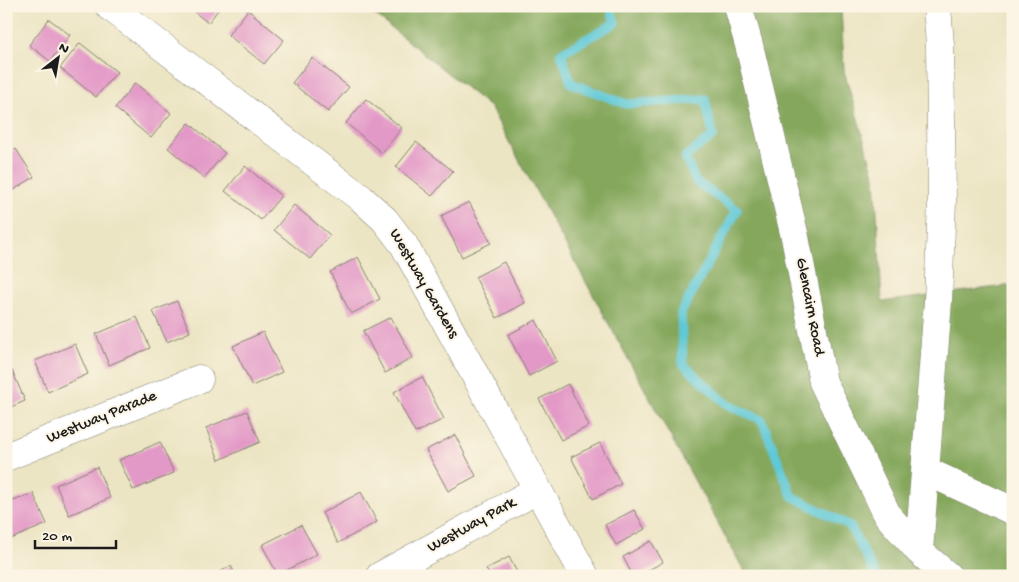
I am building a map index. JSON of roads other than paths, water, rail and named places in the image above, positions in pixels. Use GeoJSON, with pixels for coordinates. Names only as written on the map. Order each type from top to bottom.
{"type":"FeatureCollection","features":[{"type":"Feature","properties":{"kind":"street","name":"Westway Gardens"},"geometry":{"type":"LineString","coordinates":[[109,6],[362,199],[385,220],[404,245],[585,576]]}},
{"type":"Feature","properties":{"kind":"street","name":"Glencairn Road"},"geometry":{"type":"LineString","coordinates":[[738,6],[752,54],[795,237],[824,382],[888,516],[919,551],[948,576]]}},
{"type":"Feature","properties":{"kind":"street"},"geometry":{"type":"LineString","coordinates":[[919,551],[938,301],[942,200],[940,45],[937,6]]}},
{"type":"Feature","properties":{"kind":"street","name":"Westway Parade"},"geometry":{"type":"LineString","coordinates":[[6,457],[199,379]]}},
{"type":"Feature","properties":{"kind":"street"},"geometry":{"type":"LineString","coordinates":[[926,471],[1013,511]]}},
{"type":"Feature","properties":{"kind":"street","name":"Westway Park"},"geometry":{"type":"LineString","coordinates":[[380,576],[537,490]]}},
{"type":"Feature","properties":{"kind":"waterway"},"geometry":{"type":"LineString","coordinates":[[610,6],[615,23],[561,53],[571,83],[626,104],[705,99],[713,136],[685,157],[696,182],[737,210],[681,313],[683,364],[728,405],[762,420],[792,496],[850,526],[876,576]]}}]}
